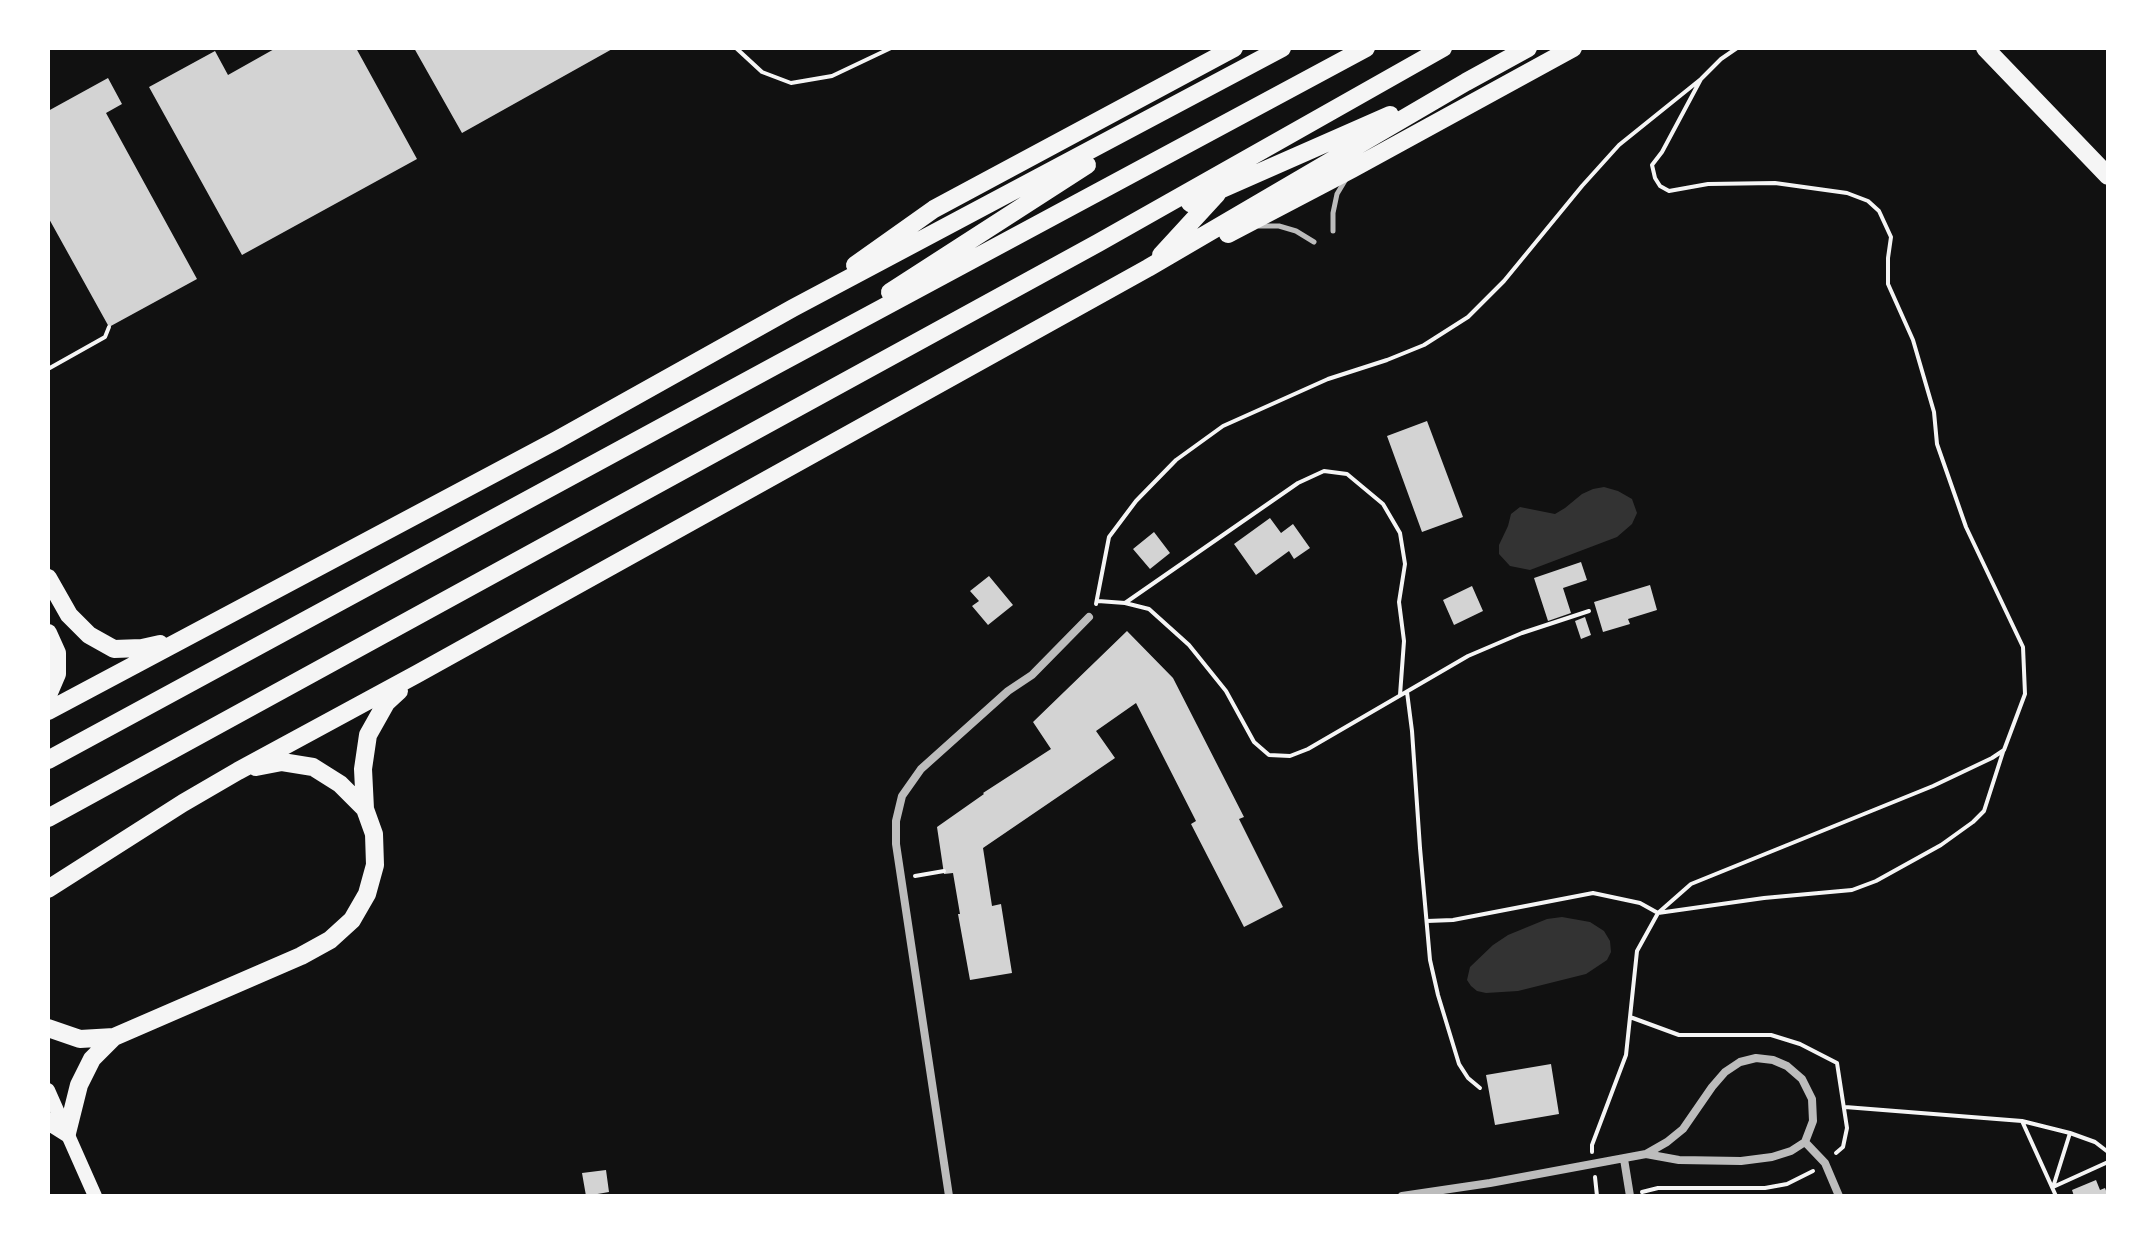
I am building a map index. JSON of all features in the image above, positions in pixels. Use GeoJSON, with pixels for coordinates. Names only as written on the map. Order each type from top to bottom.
{"type":"FeatureCollection","features":[{"type":"Feature","properties":{"kind":"highway"},"geometry":{"type":"LineString","coordinates":[[793,308],[934,209],[1234,48]]}},
{"type":"Feature","properties":{"kind":"highway"},"geometry":{"type":"LineString","coordinates":[[48,711],[557,440],[793,308],[1282,48]]}},
{"type":"Feature","properties":{"kind":"highway"},"geometry":{"type":"LineString","coordinates":[[48,760],[1366,48]]}},
{"type":"Feature","properties":{"kind":"highway"},"geometry":{"type":"LineString","coordinates":[[48,818],[1098,243],[1443,48]]}},
{"type":"Feature","properties":{"kind":"highway"},"geometry":{"type":"LineString","coordinates":[[48,889],[238,771],[1148,268],[1528,48]]}},
{"type":"Feature","properties":{"kind":"highway"},"geometry":{"type":"LineString","coordinates":[[1148,268],[1246,225],[1573,48]]}},
{"type":"Feature","properties":{"kind":"highway"},"geometry":{"type":"LineString","coordinates":[[1985,48],[2108,176]]}},
{"type":"Feature","properties":{"kind":"highway"},"geometry":{"type":"LineString","coordinates":[[1098,243],[1466,82]]}},
{"type":"Feature","properties":{"kind":"highway"},"geometry":{"type":"LineString","coordinates":[[780,363],[1191,98]]}},
{"type":"Feature","properties":{"kind":"highway"},"geometry":{"type":"LineString","coordinates":[[1148,268],[1253,156]]}},
{"type":"Feature","properties":{"kind":"highway"},"geometry":{"type":"LineString","coordinates":[[48,578],[69,615],[89,635],[114,649],[142,648],[182,639]]}},
{"type":"Feature","properties":{"kind":"highway"},"geometry":{"type":"LineString","coordinates":[[48,633],[57,653],[57,674],[48,695]]}},
{"type":"Feature","properties":{"kind":"highway"},"geometry":{"type":"LineString","coordinates":[[48,1028],[80,1039],[114,1037],[301,956],[330,940],[352,920],[367,894],[375,865],[374,834],[365,809],[363,769],[368,735],[386,703],[417,674]]}},
{"type":"Feature","properties":{"kind":"highway"},"geometry":{"type":"LineString","coordinates":[[238,771],[282,762],[313,767],[340,784],[365,809]]}},
{"type":"Feature","properties":{"kind":"highway"},"geometry":{"type":"LineString","coordinates":[[48,1121],[67,1133],[79,1085],[92,1059],[114,1037]]}},
{"type":"Feature","properties":{"kind":"main road"},"geometry":{"type":"LineString","coordinates":[[48,1090],[95,1196]]}},
{"type":"Feature","properties":{"kind":"street"},"geometry":{"type":"LineString","coordinates":[[949,1196],[896,844],[896,821],[902,796],[914,777],[1000,697],[1032,675],[1089,617]]}},
{"type":"Feature","properties":{"kind":"street"},"geometry":{"type":"LineString","coordinates":[[1402,1196],[1646,1154],[1683,1129],[1725,1072],[1740,1062],[1756,1058],[1787,1066],[1802,1079],[1812,1099],[1813,1121],[1805,1142],[1782,1154],[1741,1161],[1679,1160],[1646,1154]]}},
{"type":"Feature","properties":{"kind":"street"},"geometry":{"type":"LineString","coordinates":[[1805,1142],[1825,1163],[1839,1196]]}},
{"type":"Feature","properties":{"kind":"street"},"geometry":{"type":"LineString","coordinates":[[1624,1159],[1630,1196]]}},
{"type":"Feature","properties":{"kind":"lane"},"geometry":{"type":"LineString","coordinates":[[1333,231],[1337,194],[1352,169]]}},
{"type":"Feature","properties":{"kind":"lane"},"geometry":{"type":"LineString","coordinates":[[1246,225],[1279,226],[1296,231],[1314,242]]}},
{"type":"Feature","properties":{"kind":"path"},"geometry":{"type":"LineString","coordinates":[[736,48],[762,72],[791,83],[832,76],[891,48]]}},
{"type":"Feature","properties":{"kind":"path"},"geometry":{"type":"LineString","coordinates":[[1089,617],[1098,601],[1109,537],[1136,501],[1176,460],[1223,426],[1328,379],[1424,345],[1468,317],[1504,281],[1619,145],[1737,48]]}},
{"type":"Feature","properties":{"kind":"path"},"geometry":{"type":"LineString","coordinates":[[1427,921],[1453,920],[1593,893],[1640,903],[1658,913],[1764,898],[1852,890],[1876,881],[1941,845],[1984,811],[2025,694],[2023,647],[1966,527],[1937,444],[1934,412],[1913,340],[1888,284],[1891,237],[1879,211],[1868,201],[1847,193],[1775,183],[1708,184],[1669,191],[1660,186],[1652,165],[1701,79]]}},
{"type":"Feature","properties":{"kind":"path"},"geometry":{"type":"LineString","coordinates":[[48,369],[105,337],[109,327]]}},
{"type":"Feature","properties":{"kind":"path"},"geometry":{"type":"LineString","coordinates":[[1125,603],[1298,483],[1324,471],[1347,474],[1383,504],[1400,533],[1405,564],[1399,602],[1404,641],[1400,696]]}},
{"type":"Feature","properties":{"kind":"path"},"geometry":{"type":"LineString","coordinates":[[1098,601],[1149,609],[1189,645],[1226,691],[1254,742],[1269,755],[1290,756],[1308,749],[1468,656],[1522,633],[1589,611]]}},
{"type":"Feature","properties":{"kind":"path"},"geometry":{"type":"LineString","coordinates":[[1407,692],[1430,960],[1459,1064],[1468,1078],[1480,1088]]}},
{"type":"Feature","properties":{"kind":"path"},"geometry":{"type":"LineString","coordinates":[[1592,1145],[1626,1055],[1637,951],[1658,913],[1691,884],[1933,786],[2004,750]]}},
{"type":"Feature","properties":{"kind":"path"},"geometry":{"type":"LineString","coordinates":[[901,878],[944,871]]}},
{"type":"Feature","properties":{"kind":"path"},"geometry":{"type":"LineString","coordinates":[[1630,1017],[1679,1035],[1771,1035],[1800,1044],[1837,1063],[1845,1107],[2022,1121],[2095,1142],[2108,1152]]}},
{"type":"Feature","properties":{"kind":"path"},"geometry":{"type":"LineString","coordinates":[[2022,1121],[2056,1196]]}},
{"type":"Feature","properties":{"kind":"path"},"geometry":{"type":"LineString","coordinates":[[2053,1187],[2070,1133]]}},
{"type":"Feature","properties":{"kind":"path"},"geometry":{"type":"LineString","coordinates":[[2053,1187],[2108,1162]]}},
{"type":"Feature","properties":{"kind":"path"},"geometry":{"type":"LineString","coordinates":[[1680,1188],[1682,1196]]}},
{"type":"Feature","properties":{"kind":"path"},"geometry":{"type":"LineString","coordinates":[[1750,1188],[1753,1196]]}},
{"type":"Feature","properties":{"kind":"shaded area"},"geometry":{"type":"Polygon","coordinates":[[[1604,487],[1632,499],[1637,513],[1632,524],[1617,537],[1530,570],[1510,566],[1499,554],[1499,545],[1511,514],[1520,507],[1555,514],[1582,494],[1604,487]]]}},
{"type":"Feature","properties":{"kind":"shaded area"},"geometry":{"type":"Polygon","coordinates":[[[1562,917],[1590,922],[1604,931],[1610,941],[1611,952],[1607,960],[1586,974],[1518,991],[1486,993],[1471,986],[1467,980],[1470,967],[1493,945],[1508,935],[1547,919],[1562,917]]]}},
{"type":"Feature","properties":{"kind":"building"},"geometry":{"type":"Polygon","coordinates":[[[276,48],[356,48],[417,159],[242,255],[149,87],[215,51],[228,75],[276,48]]]}},
{"type":"Feature","properties":{"kind":"building"},"geometry":{"type":"Polygon","coordinates":[[[414,48],[614,48],[462,133],[414,48]]]}},
{"type":"Feature","properties":{"kind":"building"},"geometry":{"type":"Polygon","coordinates":[[[108,78],[122,104],[106,113],[197,279],[109,327],[48,217],[48,111],[108,78]]]}},
{"type":"Feature","properties":{"kind":"building"},"geometry":{"type":"Polygon","coordinates":[[[1427,421],[1463,517],[1422,532],[1387,436],[1427,421]]]}},
{"type":"Feature","properties":{"kind":"building"},"geometry":{"type":"Polygon","coordinates":[[[1270,518],[1281,533],[1293,524],[1310,548],[1294,559],[1289,551],[1256,575],[1234,544],[1270,518]]]}},
{"type":"Feature","properties":{"kind":"building"},"geometry":{"type":"Polygon","coordinates":[[[1154,532],[1170,553],[1150,569],[1133,549],[1154,532]]]}},
{"type":"Feature","properties":{"kind":"building"},"geometry":{"type":"Polygon","coordinates":[[[1581,562],[1587,580],[1563,588],[1571,613],[1548,621],[1534,578],[1581,562]]]}},
{"type":"Feature","properties":{"kind":"building"},"geometry":{"type":"Polygon","coordinates":[[[989,576],[1013,605],[988,625],[972,606],[979,601],[970,591],[989,576]]]}},
{"type":"Feature","properties":{"kind":"building"},"geometry":{"type":"Polygon","coordinates":[[[1650,585],[1657,610],[1628,619],[1630,624],[1603,632],[1594,602],[1650,585]]]}},
{"type":"Feature","properties":{"kind":"building"},"geometry":{"type":"Polygon","coordinates":[[[1472,586],[1483,611],[1454,625],[1443,600],[1472,586]]]}},
{"type":"Feature","properties":{"kind":"building"},"geometry":{"type":"Polygon","coordinates":[[[1585,617],[1591,635],[1581,639],[1575,621],[1585,617]]]}},
{"type":"Feature","properties":{"kind":"building"},"geometry":{"type":"Polygon","coordinates":[[[1127,631],[1173,678],[1244,817],[1239,819],[1283,907],[1244,927],[1191,824],[1196,821],[1136,703],[1096,731],[1115,758],[983,848],[992,906],[1001,904],[1012,973],[970,980],[953,873],[944,874],[937,827],[1051,749],[1033,722],[1127,631]]]}},
{"type":"Feature","properties":{"kind":"building"},"geometry":{"type":"Polygon","coordinates":[[[1551,1064],[1559,1114],[1495,1125],[1486,1075],[1551,1064]]]}},
{"type":"Feature","properties":{"kind":"building"},"geometry":{"type":"Polygon","coordinates":[[[606,1170],[609,1192],[586,1196],[582,1173],[606,1170]]]}},
{"type":"Feature","properties":{"kind":"building"},"geometry":{"type":"Polygon","coordinates":[[[2096,1180],[2100,1190],[2105,1188],[2108,1196],[2074,1196],[2072,1190],[2096,1180]]]}}]}
